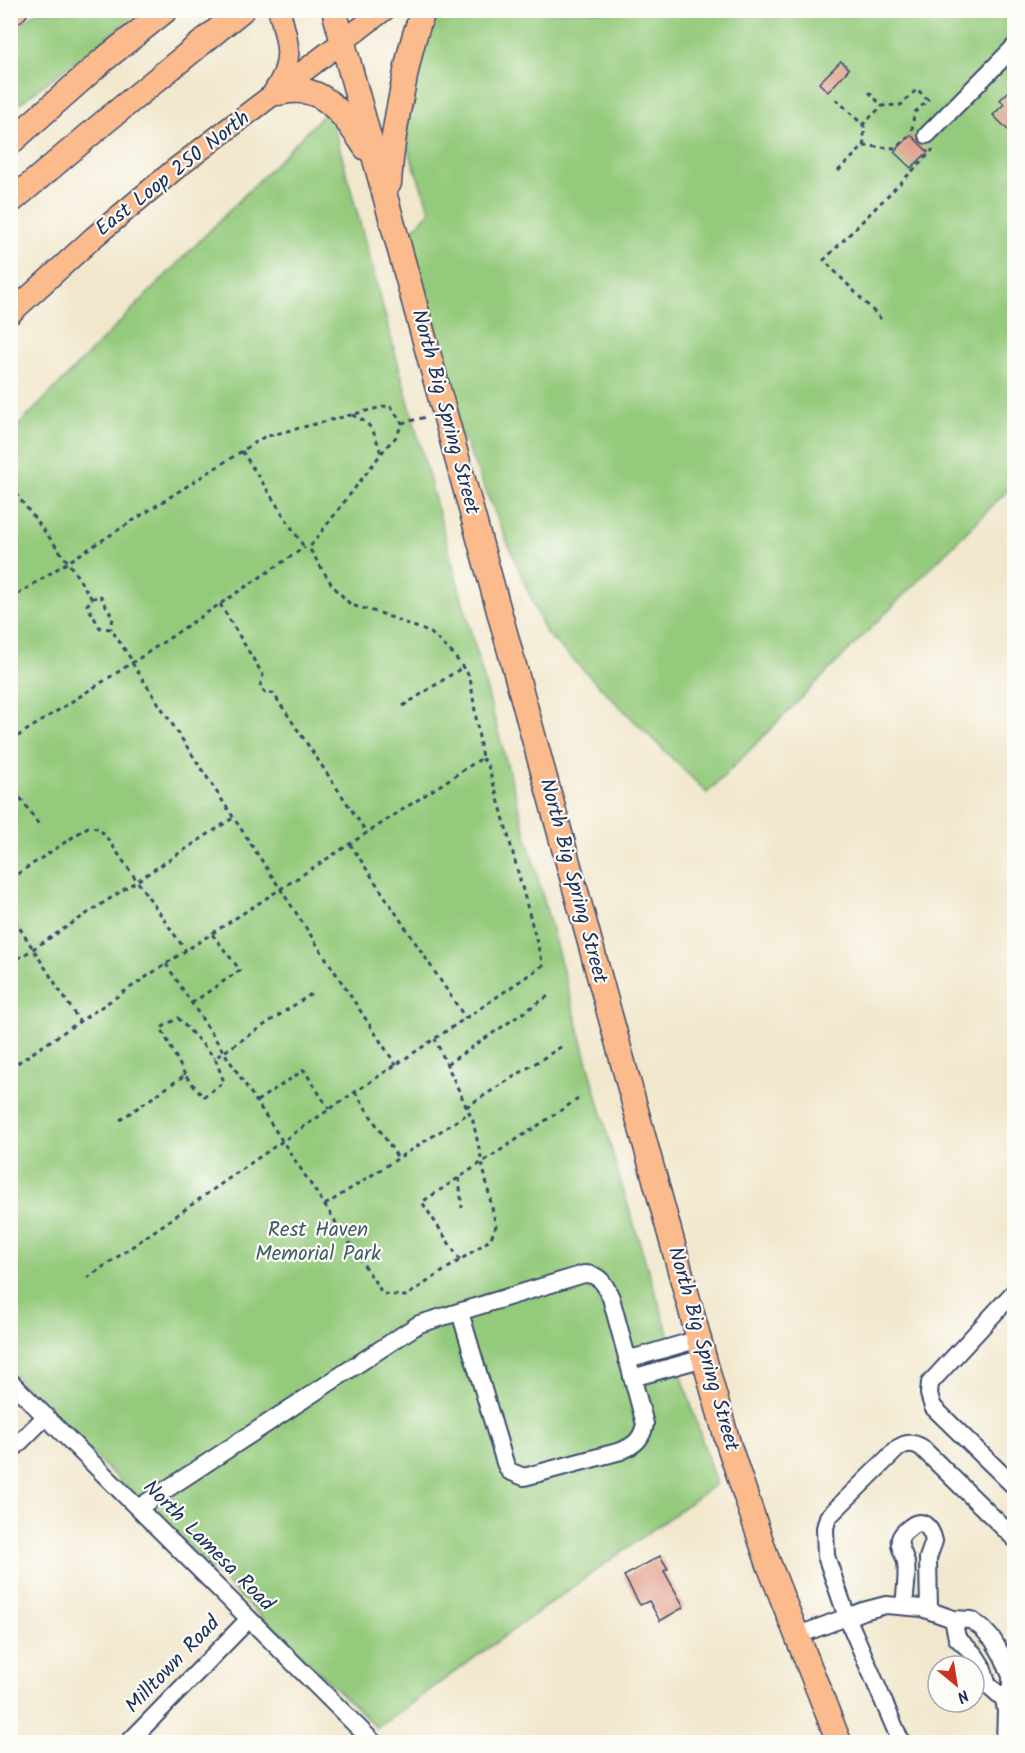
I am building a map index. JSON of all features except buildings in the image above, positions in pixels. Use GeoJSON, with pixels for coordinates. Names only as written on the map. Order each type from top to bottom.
{"type":"FeatureCollection","features":[{"type":"Feature","properties":{"kind":"highway"},"geometry":{"type":"LineString","coordinates":[[10,129],[166,10]]}},
{"type":"Feature","properties":{"kind":"highway","name":"North Big Spring Street"},"geometry":{"type":"LineString","coordinates":[[334,10],[729,1446],[768,1562],[839,1743]]}},
{"type":"Feature","properties":{"kind":"highway"},"geometry":{"type":"LineString","coordinates":[[388,204],[391,152],[400,102],[412,47],[424,10]]}},
{"type":"Feature","properties":{"kind":"highway"},"geometry":{"type":"LineString","coordinates":[[10,202],[238,14]]}},
{"type":"Feature","properties":{"kind":"highway"},"geometry":{"type":"LineString","coordinates":[[10,143],[100,62]]}},
{"type":"Feature","properties":{"kind":"highway"},"geometry":{"type":"LineString","coordinates":[[272,96],[302,90],[315,93],[338,110],[378,168]]}},
{"type":"Feature","properties":{"kind":"highway"},"geometry":{"type":"LineString","coordinates":[[10,219],[46,186],[107,120]]}},
{"type":"Feature","properties":{"kind":"main road"},"geometry":{"type":"LineString","coordinates":[[10,16],[17,10]]}},
{"type":"Feature","properties":{"kind":"main road"},"geometry":{"type":"LineString","coordinates":[[272,96],[288,60],[288,44],[279,10]]}},
{"type":"Feature","properties":{"kind":"main road","name":"East Loop 250 North"},"geometry":{"type":"LineString","coordinates":[[10,314],[54,272],[174,170],[384,10]]}},
{"type":"Feature","properties":{"kind":"street"},"geometry":{"type":"LineString","coordinates":[[920,133],[1014,47]]}},
{"type":"Feature","properties":{"kind":"street"},"geometry":{"type":"LineString","coordinates":[[138,1508],[419,1324],[584,1274],[591,1274],[599,1278],[605,1284],[611,1298],[645,1424],[635,1446],[524,1477],[509,1471],[460,1312]]}},
{"type":"Feature","properties":{"kind":"street"},"geometry":{"type":"LineString","coordinates":[[1014,1292],[930,1383],[929,1394],[933,1407],[1014,1486]]}},
{"type":"Feature","properties":{"kind":"street"},"geometry":{"type":"LineString","coordinates":[[627,1360],[702,1348]]}},
{"type":"Feature","properties":{"kind":"street"},"geometry":{"type":"LineString","coordinates":[[632,1378],[702,1348]]}},
{"type":"Feature","properties":{"kind":"street","name":"North Lamesa Road"},"geometry":{"type":"LineString","coordinates":[[10,1381],[373,1743]]}},
{"type":"Feature","properties":{"kind":"street"},"geometry":{"type":"LineString","coordinates":[[10,1452],[46,1416]]}},
{"type":"Feature","properties":{"kind":"street"},"geometry":{"type":"LineString","coordinates":[[901,1743],[847,1617],[825,1556],[825,1528],[828,1517],[898,1448],[914,1443],[921,1447],[1014,1538]]}},
{"type":"Feature","properties":{"kind":"street"},"geometry":{"type":"LineString","coordinates":[[904,1606],[906,1562],[900,1548],[900,1538],[911,1526],[924,1523],[933,1534],[934,1542],[928,1558],[929,1610]]}},
{"type":"Feature","properties":{"kind":"street"},"geometry":{"type":"LineString","coordinates":[[796,1636],[886,1605],[929,1610],[953,1618],[971,1620],[993,1640],[1011,1676],[1011,1688],[1004,1699]]}},
{"type":"Feature","properties":{"kind":"street"},"geometry":{"type":"LineString","coordinates":[[953,1618],[957,1638],[975,1655],[982,1666],[988,1685],[1004,1699],[1010,1717],[1008,1739]]}},
{"type":"Feature","properties":{"kind":"street","name":"Milltown Road"},"geometry":{"type":"LineString","coordinates":[[129,1743],[249,1619]]}},
{"type":"Feature","properties":{"kind":"path"},"geometry":{"type":"LineString","coordinates":[[862,125],[882,106],[901,105],[917,89],[928,100],[915,113],[911,129],[920,133],[932,151],[824,260],[881,319]]}},
{"type":"Feature","properties":{"kind":"path"},"geometry":{"type":"LineString","coordinates":[[869,92],[882,106]]}},
{"type":"Feature","properties":{"kind":"path"},"geometry":{"type":"LineString","coordinates":[[836,99],[864,126],[864,146],[838,171]]}},
{"type":"Feature","properties":{"kind":"path"},"geometry":{"type":"LineString","coordinates":[[864,146],[896,148],[920,133]]}},
{"type":"Feature","properties":{"kind":"path"},"geometry":{"type":"LineString","coordinates":[[10,599],[264,437],[390,405],[402,423]]}},
{"type":"Feature","properties":{"kind":"path"},"geometry":{"type":"LineString","coordinates":[[402,423],[445,412]]}},
{"type":"Feature","properties":{"kind":"path"},"geometry":{"type":"LineString","coordinates":[[352,415],[368,423],[381,454]]}},
{"type":"Feature","properties":{"kind":"path"},"geometry":{"type":"LineString","coordinates":[[10,741],[307,548],[397,436],[402,423]]}},
{"type":"Feature","properties":{"kind":"path"},"geometry":{"type":"LineString","coordinates":[[87,1278],[329,1109],[466,1019],[543,965],[501,809],[488,766],[482,758],[470,677],[453,654],[431,633],[380,613],[351,605],[332,585],[242,451]]}},
{"type":"Feature","properties":{"kind":"path"},"geometry":{"type":"LineString","coordinates":[[10,486],[68,562],[92,599]]}},
{"type":"Feature","properties":{"kind":"path"},"geometry":{"type":"LineString","coordinates":[[111,629],[100,628],[87,606],[100,594],[113,618],[111,629],[396,1065]]}},
{"type":"Feature","properties":{"kind":"path"},"geometry":{"type":"LineString","coordinates":[[220,604],[263,675],[260,687],[265,693],[273,693],[367,833]]}},
{"type":"Feature","properties":{"kind":"path"},"geometry":{"type":"LineString","coordinates":[[403,706],[463,667]]}},
{"type":"Feature","properties":{"kind":"path"},"geometry":{"type":"LineString","coordinates":[[10,1068],[482,758]]}},
{"type":"Feature","properties":{"kind":"path"},"geometry":{"type":"LineString","coordinates":[[10,783],[39,825]]}},
{"type":"Feature","properties":{"kind":"path"},"geometry":{"type":"LineString","coordinates":[[10,964],[233,818]]}},
{"type":"Feature","properties":{"kind":"path"},"geometry":{"type":"LineString","coordinates":[[10,879],[88,827],[98,828],[186,951]]}},
{"type":"Feature","properties":{"kind":"path"},"geometry":{"type":"LineString","coordinates":[[350,844],[466,1019]]}},
{"type":"Feature","properties":{"kind":"path"},"geometry":{"type":"LineString","coordinates":[[10,913],[80,1022]]}},
{"type":"Feature","properties":{"kind":"path"},"geometry":{"type":"LineString","coordinates":[[192,1003],[240,970],[212,934]]}},
{"type":"Feature","properties":{"kind":"path"},"geometry":{"type":"LineString","coordinates":[[166,964],[383,1294],[405,1296],[490,1240],[496,1226],[473,1121],[435,1039]]}},
{"type":"Feature","properties":{"kind":"path"},"geometry":{"type":"LineString","coordinates":[[214,1058],[311,994]]}},
{"type":"Feature","properties":{"kind":"path"},"geometry":{"type":"LineString","coordinates":[[447,1064],[551,994]]}},
{"type":"Feature","properties":{"kind":"path"},"geometry":{"type":"LineString","coordinates":[[177,1018],[214,1058],[224,1082],[203,1097],[186,1076],[161,1028],[177,1018]]}},
{"type":"Feature","properties":{"kind":"path"},"geometry":{"type":"LineString","coordinates":[[466,1107],[564,1045]]}},
{"type":"Feature","properties":{"kind":"path"},"geometry":{"type":"LineString","coordinates":[[257,1101],[304,1070],[329,1109]]}},
{"type":"Feature","properties":{"kind":"path"},"geometry":{"type":"LineString","coordinates":[[120,1120],[186,1076]]}},
{"type":"Feature","properties":{"kind":"path"},"geometry":{"type":"LineString","coordinates":[[355,1092],[398,1158]]}},
{"type":"Feature","properties":{"kind":"path"},"geometry":{"type":"LineString","coordinates":[[460,1260],[422,1202],[578,1099]]}},
{"type":"Feature","properties":{"kind":"path"},"geometry":{"type":"LineString","coordinates":[[325,1205],[469,1113]]}},
{"type":"Feature","properties":{"kind":"path"},"geometry":{"type":"LineString","coordinates":[[459,1178],[462,1208]]}},
{"type":"Feature","properties":{"kind":"green space"},"geometry":{"type":"Polygon","coordinates":[[[38,11],[141,11],[11,110],[11,32],[38,11]]]}},
{"type":"Feature","properties":{"kind":"green space"},"geometry":{"type":"Polygon","coordinates":[[[441,11],[1014,11],[1014,484],[707,793],[546,633],[431,362],[399,245],[430,211],[405,141],[413,46],[441,11]]]}},
{"type":"Feature","properties":{"kind":"green space","name":"Rest Haven Memorial Park"},"geometry":{"type":"Polygon","coordinates":[[[329,109],[619,1177],[716,1484],[377,1728],[64,1427],[11,1372],[11,433],[329,109]]]}}]}
